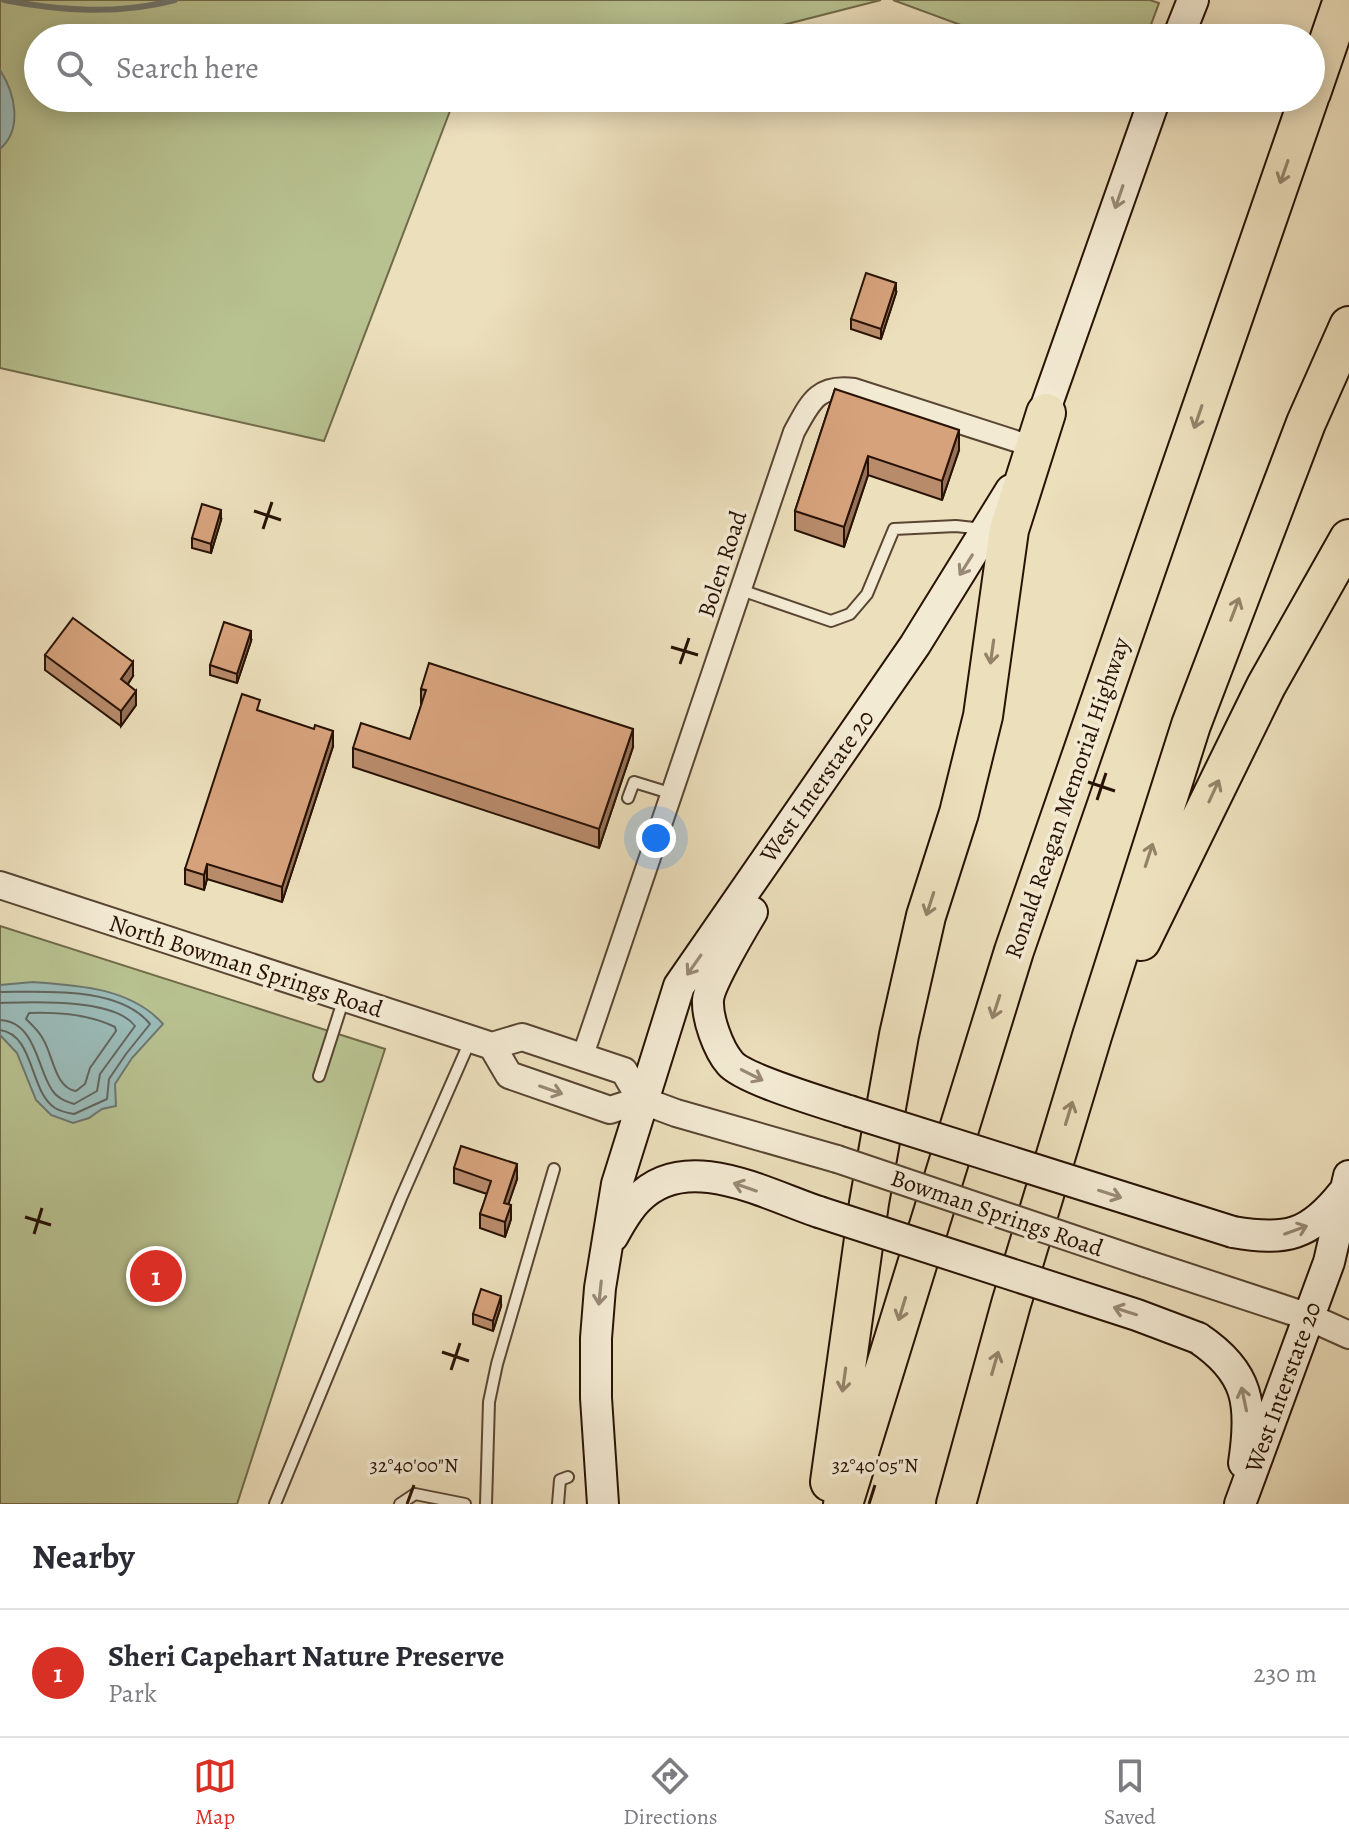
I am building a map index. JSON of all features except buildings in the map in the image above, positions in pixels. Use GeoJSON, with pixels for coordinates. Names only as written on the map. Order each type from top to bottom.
{"type":"FeatureCollection","features":[{"type":"Feature","properties":{"kind":"highway","name":"Ronald Reagan Memorial Highway"},"geometry":{"type":"LineString","coordinates":[[1325,52],[1343,0]]}},
{"type":"Feature","properties":{"kind":"highway","name":"Ronald Reagan Memorial Highway"},"geometry":{"type":"LineString","coordinates":[[843,1504],[1014,951],[1304,112]]}},
{"type":"Feature","properties":{"kind":"highway"},"geometry":{"type":"LineString","coordinates":[[956,1504],[1011,1304],[1191,725],[1306,423],[1349,326]]}},
{"type":"Feature","properties":{"kind":"highway"},"geometry":{"type":"LineString","coordinates":[[827,1504],[869,1203],[899,1035],[926,916],[959,813],[983,716],[1009,530],[1038,429]]}},
{"type":"Feature","properties":{"kind":"highway"},"geometry":{"type":"LineString","coordinates":[[1092,1036],[1166,893],[1266,686],[1349,539]]}},
{"type":"Feature","properties":{"kind":"main road"},"geometry":{"type":"LineString","coordinates":[[1184,24],[1193,0]]}},
{"type":"Feature","properties":{"kind":"main road","name":"West Interstate 20"},"geometry":{"type":"LineString","coordinates":[[603,1504],[596,1398],[596,1338],[607,1246],[617,1184],[679,986],[915,645],[1010,493],[1038,429],[1150,112]]}},
{"type":"Feature","properties":{"kind":"main road"},"geometry":{"type":"LineString","coordinates":[[799,813],[775,875],[736,939],[708,998],[715,1037],[731,1065],[763,1081],[849,1111],[1233,1232],[1266,1237],[1296,1232],[1324,1217],[1347,1183]]}},
{"type":"Feature","properties":{"kind":"main road"},"geometry":{"type":"LineString","coordinates":[[607,1246],[627,1212],[640,1197],[668,1180],[701,1175],[1137,1315],[1198,1338],[1221,1353],[1237,1373],[1247,1402],[1247,1438],[1239,1504]]}},
{"type":"Feature","properties":{"kind":"main road","name":"West Interstate 20"},"geometry":{"type":"LineString","coordinates":[[1239,1504],[1329,1262],[1347,1183]]}},
{"type":"Feature","properties":{"kind":"street","name":"Bolen Road"},"geometry":{"type":"LineString","coordinates":[[582,1058],[794,432],[812,400],[838,387],[854,389],[1038,429]]}},
{"type":"Feature","properties":{"kind":"street","name":"North Bowman Springs Road"},"geometry":{"type":"LineString","coordinates":[[0,885],[481,1043],[522,1037],[624,1071],[641,1100]]}},
{"type":"Feature","properties":{"kind":"street"},"geometry":{"type":"LineString","coordinates":[[481,1043],[509,1075],[610,1110],[641,1100]]}},
{"type":"Feature","properties":{"kind":"street","name":"Bowman Springs Road"},"geometry":{"type":"LineString","coordinates":[[641,1100],[837,1159],[1309,1317],[1349,1335]]}},
{"type":"Feature","properties":{"kind":"lane"},"geometry":{"type":"LineString","coordinates":[[741,590],[831,621],[850,614],[867,594],[894,529],[956,526],[989,529]]}},
{"type":"Feature","properties":{"kind":"lane"},"geometry":{"type":"LineString","coordinates":[[628,798],[634,782],[673,794]]}},
{"type":"Feature","properties":{"kind":"lane"},"geometry":{"type":"LineString","coordinates":[[319,1076],[344,998]]}},
{"type":"Feature","properties":{"kind":"lane"},"geometry":{"type":"LineString","coordinates":[[275,1504],[401,1198],[481,1043]]}},
{"type":"Feature","properties":{"kind":"lane"},"geometry":{"type":"LineString","coordinates":[[486,1504],[489,1402],[497,1364],[554,1169]]}},
{"type":"Feature","properties":{"kind":"lane"},"geometry":{"type":"LineString","coordinates":[[558,1504],[560,1480],[568,1477]]}},
{"type":"Feature","properties":{"kind":"lane"},"geometry":{"type":"LineString","coordinates":[[400,1504],[415,1494],[465,1504]]}},
{"type":"Feature","properties":{"kind":"green space"},"geometry":{"type":"Polygon","coordinates":[[[0,0],[881,0],[787,24],[24,24],[24,112],[450,112],[324,441],[0,368],[0,0]]]}},
{"type":"Feature","properties":{"kind":"green space"},"geometry":{"type":"Polygon","coordinates":[[[893,0],[1150,0],[1159,3],[1151,24],[958,24],[893,0]]]}},
{"type":"Feature","properties":{"kind":"green space"},"geometry":{"type":"Polygon","coordinates":[[[0,926],[385,1049],[237,1504],[0,1504],[0,926]]]}},
{"type":"Feature","properties":{"kind":"water"},"geometry":{"type":"Polygon","coordinates":[[[0,70],[10,89],[14,121],[7,141],[0,149],[0,70]]]}},
{"type":"Feature","properties":{"kind":"water"},"geometry":{"type":"Polygon","coordinates":[[[33,982],[85,987],[120,996],[150,1012],[163,1024],[132,1058],[115,1084],[116,1106],[73,1123],[51,1115],[36,1100],[17,1053],[0,1035],[0,985],[33,982]]]}},
{"type":"Feature","properties":{"kind":"waterway"},"geometry":{"type":"LineString","coordinates":[[4,0],[90,10],[132,8],[175,0]]}},
{"type":"Feature","properties":{"kind":"place","name":"Sheri Capehart Nature Preserve"},"geometry":{"type":"Point","coordinates":[156,1276]}}]}
